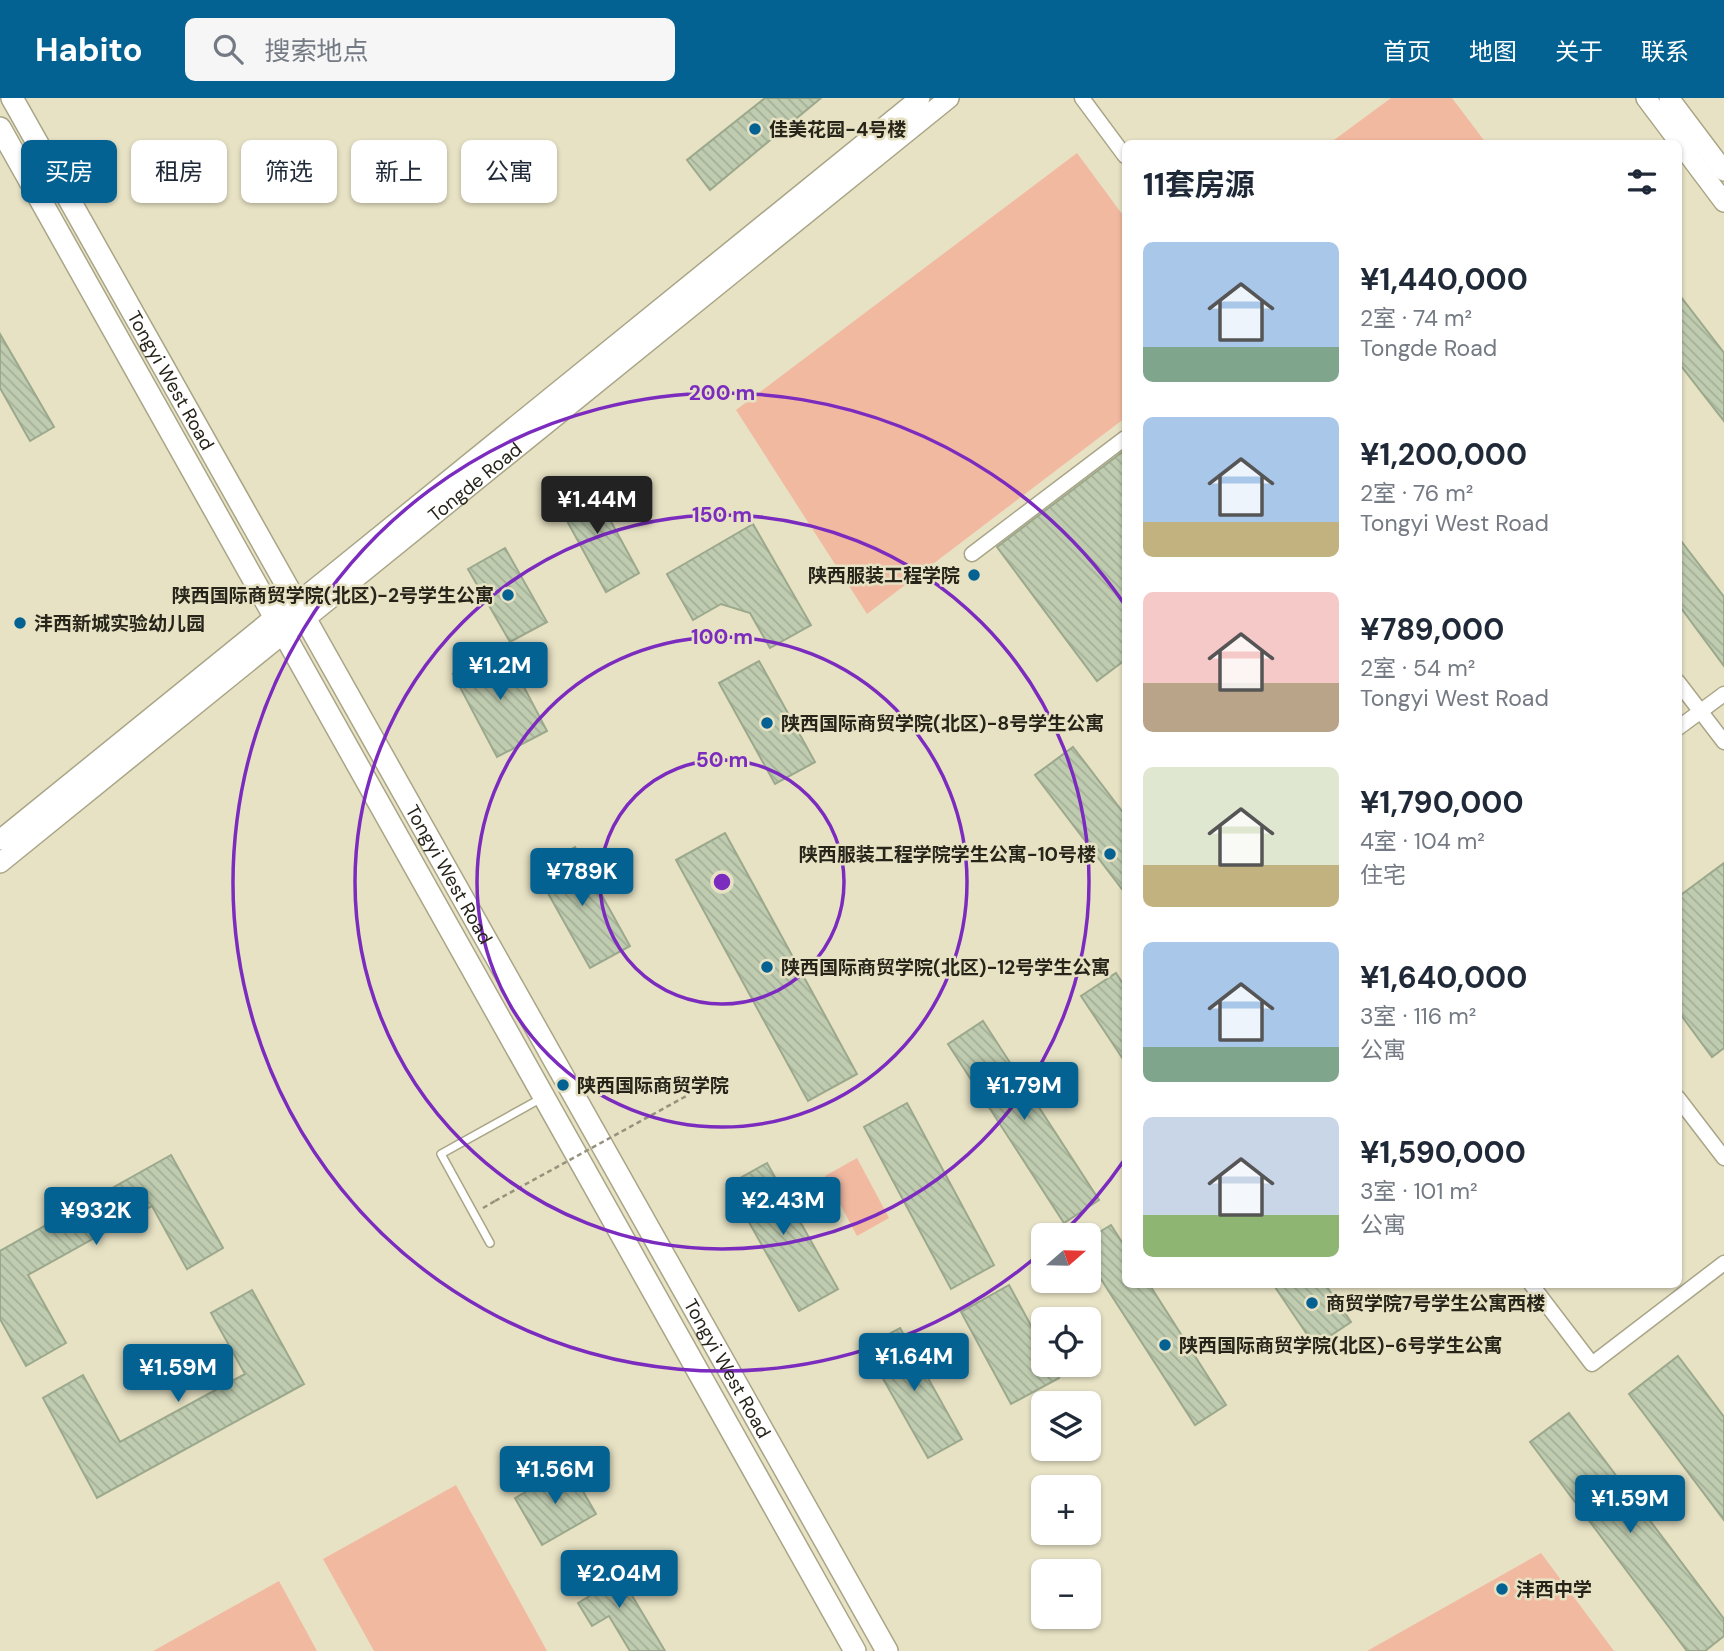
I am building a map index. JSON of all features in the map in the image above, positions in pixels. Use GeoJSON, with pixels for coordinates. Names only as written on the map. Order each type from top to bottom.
{"type":"FeatureCollection","features":[{"type":"Feature","properties":{"kind":"main road","name":"Tongyi West Road"},"geometry":{"type":"LineString","coordinates":[[12,98],[887,1651]]}},
{"type":"Feature","properties":{"kind":"main road","name":"Tongyi West Road"},"geometry":{"type":"LineString","coordinates":[[0,128],[855,1651]]}},
{"type":"Feature","properties":{"kind":"street","name":"Tongde Road"},"geometry":{"type":"LineString","coordinates":[[301,612],[920,98]]}},
{"type":"Feature","properties":{"kind":"street","name":"Tongde Road"},"geometry":{"type":"LineString","coordinates":[[0,840],[279,625],[301,612],[949,98]]}},
{"type":"Feature","properties":{"kind":"street"},"geometry":{"type":"LineString","coordinates":[[1082,98],[1122,152]]}},
{"type":"Feature","properties":{"kind":"street"},"geometry":{"type":"LineString","coordinates":[[1646,98],[1678,140]]}},
{"type":"Feature","properties":{"kind":"street"},"geometry":{"type":"LineString","coordinates":[[1669,98],[1724,171]]}},
{"type":"Feature","properties":{"kind":"street"},"geometry":{"type":"LineString","coordinates":[[1682,146],[1724,202]]}},
{"type":"Feature","properties":{"kind":"street"},"geometry":{"type":"LineString","coordinates":[[972,554],[1122,440]]}},
{"type":"Feature","properties":{"kind":"street","name":"Tongde Road"},"geometry":{"type":"LineString","coordinates":[[0,863],[279,625]]}},
{"type":"Feature","properties":{"kind":"street"},"geometry":{"type":"LineString","coordinates":[[1682,687],[1724,742]]}},
{"type":"Feature","properties":{"kind":"street"},"geometry":{"type":"LineString","coordinates":[[1682,725],[1724,694]]}},
{"type":"Feature","properties":{"kind":"street"},"geometry":{"type":"LineString","coordinates":[[1682,1103],[1724,1158]]}},
{"type":"Feature","properties":{"kind":"street"},"geometry":{"type":"LineString","coordinates":[[1534,1288],[1592,1364],[1724,1264]]}},
{"type":"Feature","properties":{"kind":"lane"},"geometry":{"type":"LineString","coordinates":[[491,1243],[441,1154],[544,1096]]}},
{"type":"Feature","properties":{"kind":"path"},"geometry":{"type":"LineString","coordinates":[[495,1201],[690,1094]]}},
{"type":"Feature","properties":{"kind":"shaded area"},"geometry":{"type":"Polygon","coordinates":[[[1391,98],[1452,98],[1484,140],[1334,140],[1391,98]]]}},
{"type":"Feature","properties":{"kind":"shaded area"},"geometry":{"type":"Polygon","coordinates":[[[1077,153],[1122,214],[1122,420],[867,614],[736,410],[1077,153]]]}},
{"type":"Feature","properties":{"kind":"shaded area"},"geometry":{"type":"Polygon","coordinates":[[[857,1158],[889,1218],[857,1236],[825,1176],[857,1158]]]}},
{"type":"Feature","properties":{"kind":"shaded area"},"geometry":{"type":"Polygon","coordinates":[[[456,1485],[547,1651],[374,1651],[323,1559],[456,1485]]]}},
{"type":"Feature","properties":{"kind":"shaded area","name":"沣西中学"},"geometry":{"type":"Polygon","coordinates":[[[1541,1553],[1614,1651],[1367,1651],[1541,1553]]]}},
{"type":"Feature","properties":{"kind":"shaded area"},"geometry":{"type":"Polygon","coordinates":[[[279,1581],[317,1651],[153,1651],[279,1581]]]}},
{"type":"Feature","properties":{"kind":"building","name":"佳美花园-4号楼"},"geometry":{"type":"Polygon","coordinates":[[[765,98],[821,98],[710,190],[687,160],[765,98]]]}},
{"type":"Feature","properties":{"kind":"building"},"geometry":{"type":"Polygon","coordinates":[[[1682,298],[1724,353],[1724,421],[1682,367],[1682,298]]]}},
{"type":"Feature","properties":{"kind":"building"},"geometry":{"type":"Polygon","coordinates":[[[0,334],[54,427],[30,441],[0,388],[0,334]]]}},
{"type":"Feature","properties":{"kind":"building"},"geometry":{"type":"Polygon","coordinates":[[[1122,452],[1122,662],[1097,681],[997,547],[1122,452]]]}},
{"type":"Feature","properties":{"kind":"building"},"geometry":{"type":"Polygon","coordinates":[[[589,481],[639,573],[606,592],[555,499],[589,481]]]}},
{"type":"Feature","properties":{"kind":"building"},"geometry":{"type":"Polygon","coordinates":[[[753,524],[811,625],[770,648],[750,613],[721,604],[693,620],[667,574],[753,524]]]}},
{"type":"Feature","properties":{"kind":"building"},"geometry":{"type":"Polygon","coordinates":[[[1682,542],[1724,597],[1724,666],[1682,609],[1682,542]]]}},
{"type":"Feature","properties":{"kind":"building","name":"陕西国际商贸学院(北区)-2号学生公寓"},"geometry":{"type":"Polygon","coordinates":[[[505,548],[547,622],[510,642],[468,569],[505,548]]]}},
{"type":"Feature","properties":{"kind":"building"},"geometry":{"type":"Polygon","coordinates":[[[503,647],[547,731],[497,757],[453,674],[503,647]]]}},
{"type":"Feature","properties":{"kind":"building","name":"陕西国际商贸学院(北区)-8号学生公寓"},"geometry":{"type":"Polygon","coordinates":[[[759,661],[815,762],[775,784],[719,683],[759,661]]]}},
{"type":"Feature","properties":{"kind":"building","name":"陕西服装工程学院学生公寓-10号楼"},"geometry":{"type":"Polygon","coordinates":[[[1073,747],[1122,811],[1122,889],[1035,775],[1073,747]]]}},
{"type":"Feature","properties":{"kind":"building","name":"陕西国际商贸学院(北区)-12号学生公寓"},"geometry":{"type":"Polygon","coordinates":[[[725,833],[857,1074],[808,1101],[676,860],[725,833]]]}},
{"type":"Feature","properties":{"kind":"building"},"geometry":{"type":"Polygon","coordinates":[[[575,847],[630,946],[590,968],[535,870],[575,847]]]}},
{"type":"Feature","properties":{"kind":"building"},"geometry":{"type":"Polygon","coordinates":[[[1724,863],[1724,1048],[1712,1057],[1682,1016],[1682,894],[1724,863]]]}},
{"type":"Feature","properties":{"kind":"building"},"geometry":{"type":"Polygon","coordinates":[[[1116,973],[1122,982],[1122,1058],[1081,996],[1116,973]]]}},
{"type":"Feature","properties":{"kind":"building"},"geometry":{"type":"Polygon","coordinates":[[[983,1021],[1099,1200],[1064,1223],[948,1044],[983,1021]]]}},
{"type":"Feature","properties":{"kind":"building"},"geometry":{"type":"Polygon","coordinates":[[[907,1103],[994,1265],[951,1289],[864,1127],[907,1103]]]}},
{"type":"Feature","properties":{"kind":"building"},"geometry":{"type":"Polygon","coordinates":[[[171,1155],[223,1248],[187,1269],[152,1206],[28,1275],[66,1343],[26,1366],[0,1319],[0,1251],[171,1155]]]}},
{"type":"Feature","properties":{"kind":"building"},"geometry":{"type":"Polygon","coordinates":[[[767,1163],[838,1289],[799,1311],[728,1185],[767,1163]]]}},
{"type":"Feature","properties":{"kind":"building","name":"陕西国际商贸学院(北区)-6号学生公寓"},"geometry":{"type":"Polygon","coordinates":[[[1111,1225],[1122,1242],[1122,1288],[1152,1288],[1226,1405],[1195,1425],[1101,1279],[1101,1231],[1111,1225]]]}},
{"type":"Feature","properties":{"kind":"building"},"geometry":{"type":"Polygon","coordinates":[[[1009,1285],[1031,1326],[1031,1377],[1059,1378],[1011,1404],[961,1312],[1009,1285]]]}},
{"type":"Feature","properties":{"kind":"building","name":"商贸学院7号学生公寓西楼"},"geometry":{"type":"Polygon","coordinates":[[[1276,1288],[1328,1288],[1351,1322],[1315,1346],[1276,1288]]]}},
{"type":"Feature","properties":{"kind":"building"},"geometry":{"type":"Polygon","coordinates":[[[252,1290],[304,1384],[97,1498],[43,1398],[83,1375],[120,1442],[245,1374],[211,1313],[252,1290]]]}},
{"type":"Feature","properties":{"kind":"building"},"geometry":{"type":"Polygon","coordinates":[[[900,1328],[962,1439],[928,1458],[865,1347],[900,1328]]]}},
{"type":"Feature","properties":{"kind":"building"},"geometry":{"type":"Polygon","coordinates":[[[1678,1356],[1724,1417],[1724,1520],[1629,1394],[1678,1356]]]}},
{"type":"Feature","properties":{"kind":"building"},"geometry":{"type":"Polygon","coordinates":[[[1569,1413],[1724,1619],[1724,1636],[1705,1651],[1687,1651],[1530,1442],[1569,1413]]]}},
{"type":"Feature","properties":{"kind":"building"},"geometry":{"type":"Polygon","coordinates":[[[569,1467],[596,1514],[542,1545],[515,1498],[569,1467]]]}},
{"type":"Feature","properties":{"kind":"building"},"geometry":{"type":"Polygon","coordinates":[[[612,1562],[665,1651],[630,1651],[609,1616],[592,1626],[578,1603],[596,1592],[587,1577],[612,1562]]]}},
{"type":"Feature","properties":{"kind":"place","name":"佳美花园-4号楼"},"geometry":{"type":"Point","coordinates":[755,129]}},
{"type":"Feature","properties":{"kind":"place","name":"陕西服装工程学院"},"geometry":{"type":"Point","coordinates":[974,575]}},
{"type":"Feature","properties":{"kind":"place","name":"陕西国际商贸学院(北区)-2号学生公寓"},"geometry":{"type":"Point","coordinates":[508,595]}},
{"type":"Feature","properties":{"kind":"place","name":"沣西新城实验幼儿园"},"geometry":{"type":"Point","coordinates":[20,623]}},
{"type":"Feature","properties":{"kind":"place","name":"陕西国际商贸学院(北区)-8号学生公寓"},"geometry":{"type":"Point","coordinates":[767,723]}},
{"type":"Feature","properties":{"kind":"place","name":"陕西服装工程学院学生公寓-10号楼"},"geometry":{"type":"Point","coordinates":[1110,854]}},
{"type":"Feature","properties":{"kind":"place","name":"陕西国际商贸学院(北区)-12号学生公寓"},"geometry":{"type":"Point","coordinates":[767,967]}},
{"type":"Feature","properties":{"kind":"place","name":"陕西国际商贸学院"},"geometry":{"type":"Point","coordinates":[563,1085]}},
{"type":"Feature","properties":{"kind":"place","name":"商贸学院7号学生公寓西楼"},"geometry":{"type":"Point","coordinates":[1312,1303]}},
{"type":"Feature","properties":{"kind":"place","name":"陕西国际商贸学院(北区)-6号学生公寓"},"geometry":{"type":"Point","coordinates":[1165,1345]}},
{"type":"Feature","properties":{"kind":"place","name":"沣西中学"},"geometry":{"type":"Point","coordinates":[1502,1589]}}]}
